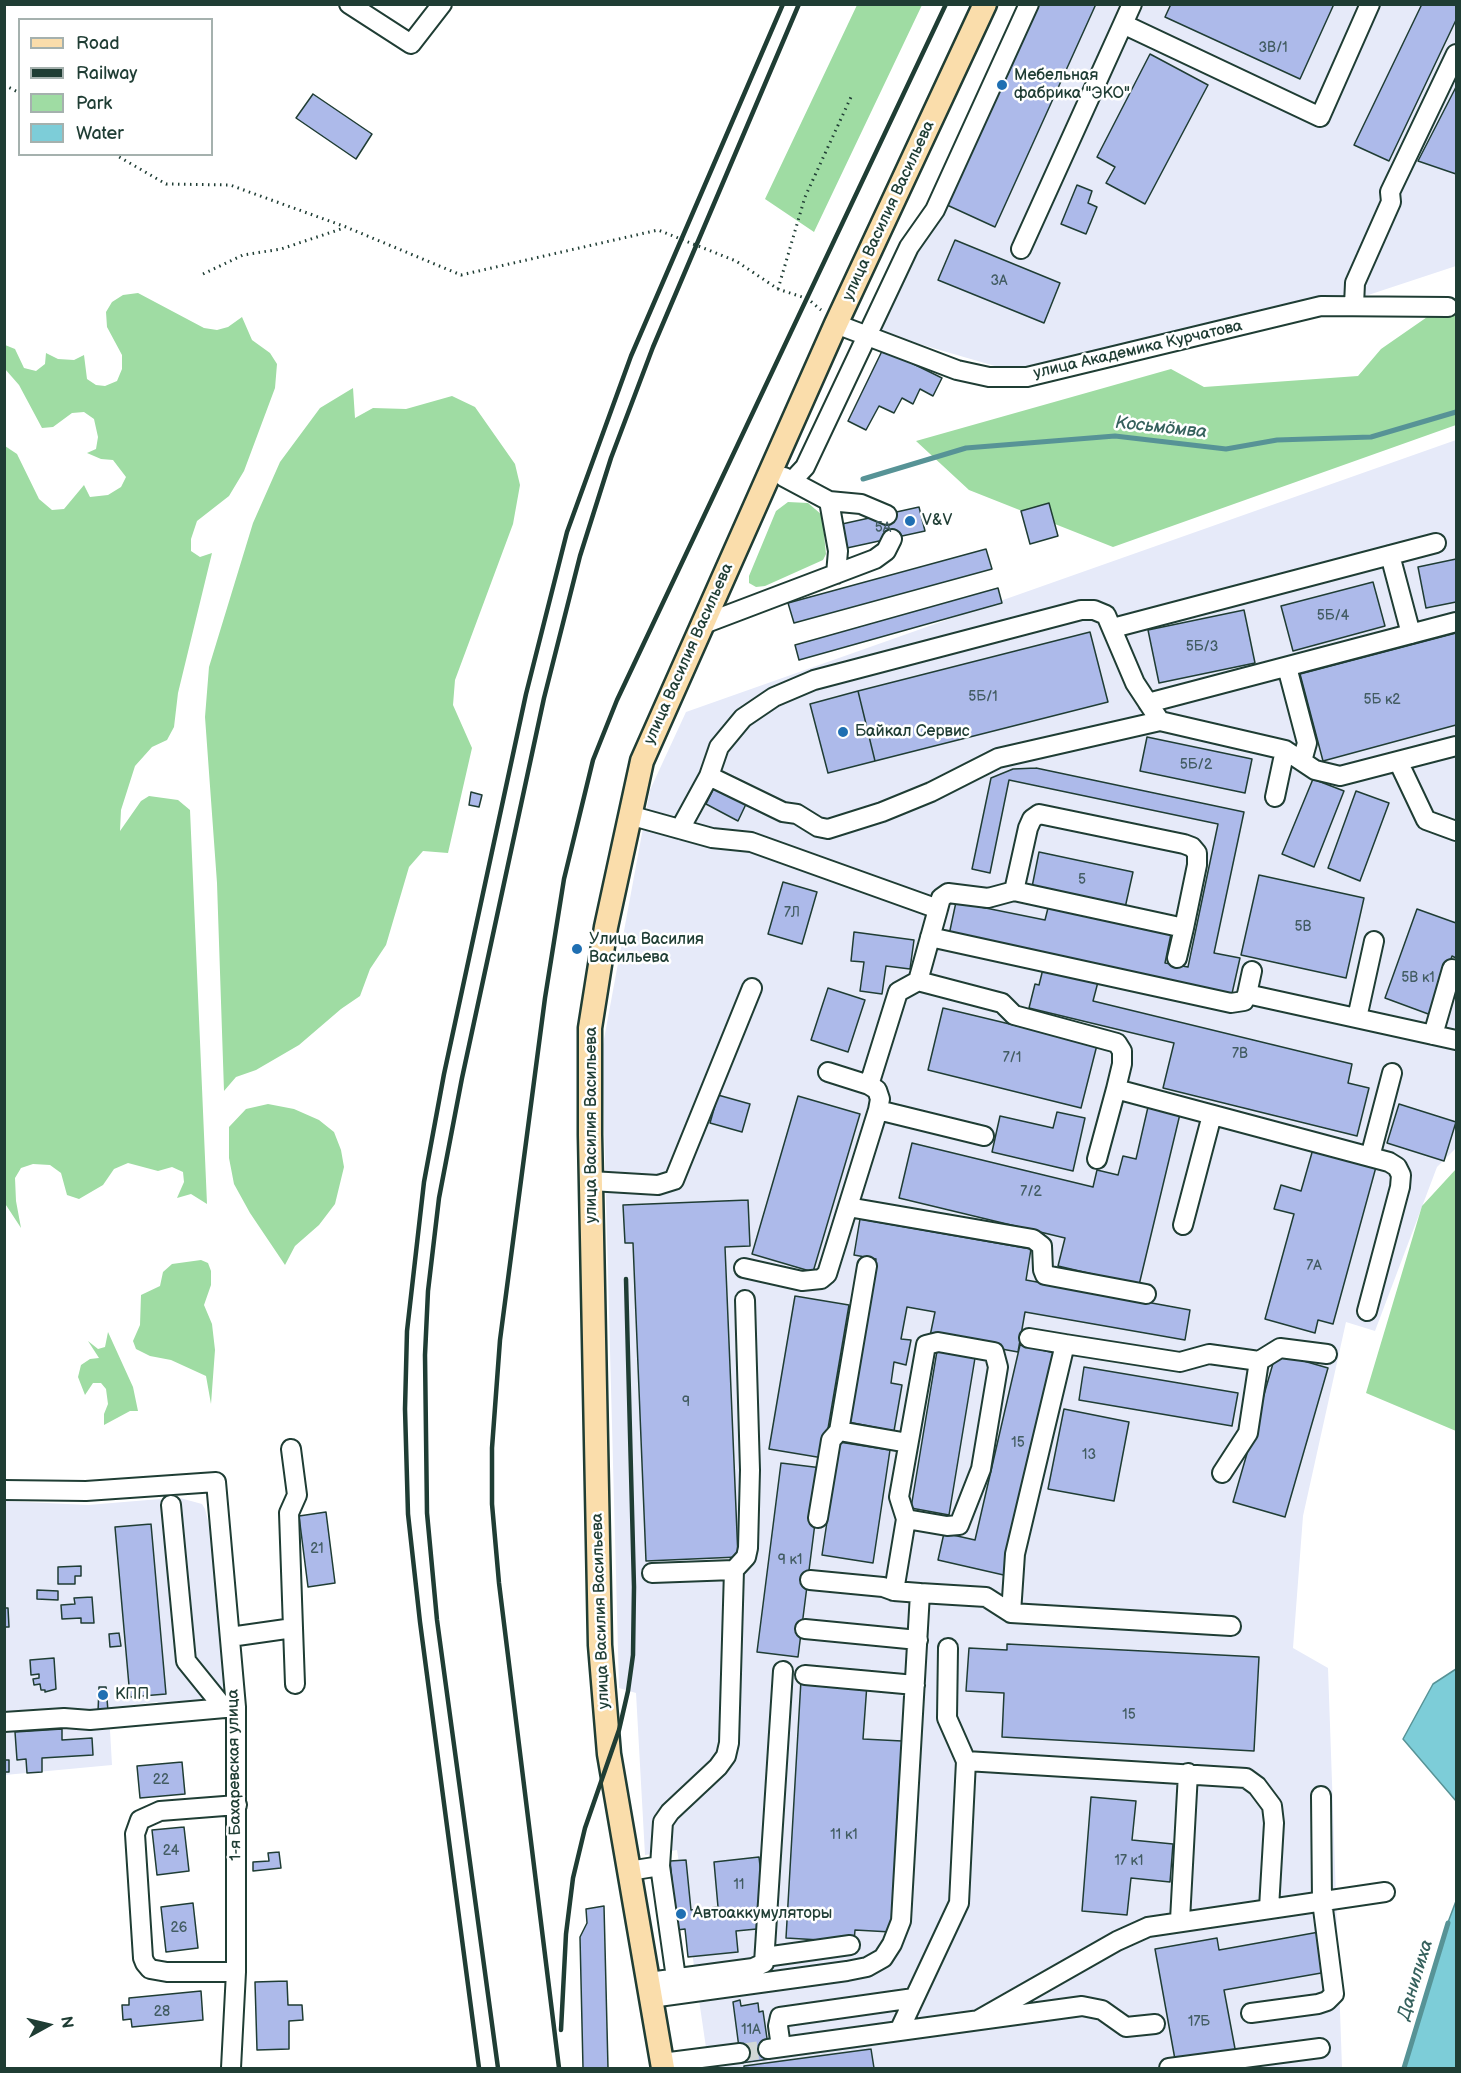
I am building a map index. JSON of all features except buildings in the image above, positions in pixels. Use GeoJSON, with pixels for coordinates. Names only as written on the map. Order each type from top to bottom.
{"type":"FeatureCollection","features":[{"type":"Feature","properties":{"kind":"main road","name":"улица Василия Васильева"},"geometry":{"type":"LineString","coordinates":[[662,2066],[609,1754],[600,1645],[590,1028],[606,927],[642,761],[836,324],[985,4]]}},
{"type":"Feature","properties":{"kind":"street"},"geometry":{"type":"LineString","coordinates":[[349,4],[411,44],[442,4]]}},
{"type":"Feature","properties":{"kind":"street"},"geometry":{"type":"LineString","coordinates":[[792,481],[805,467],[909,247],[935,210],[1029,4]]}},
{"type":"Feature","properties":{"kind":"street"},"geometry":{"type":"LineString","coordinates":[[1021,249],[1132,4]]}},
{"type":"Feature","properties":{"kind":"street"},"geometry":{"type":"LineString","coordinates":[[1123,24],[1320,117],[1370,4]]}},
{"type":"Feature","properties":{"kind":"street"},"geometry":{"type":"LineString","coordinates":[[1354,305],[1355,283],[1391,202],[1390,192],[1456,54]]}},
{"type":"Feature","properties":{"kind":"street","name":"улица Академика Курчатова"},"geometry":{"type":"LineString","coordinates":[[836,324],[957,370],[989,377],[1027,377],[1321,306],[1448,307]]}},
{"type":"Feature","properties":{"kind":"street"},"geometry":{"type":"LineString","coordinates":[[772,471],[829,501],[861,504],[887,515]]}},
{"type":"Feature","properties":{"kind":"street"},"geometry":{"type":"LineString","coordinates":[[829,501],[838,551],[836,574]]}},
{"type":"Feature","properties":{"kind":"street"},"geometry":{"type":"LineString","coordinates":[[701,624],[876,559],[886,551],[892,539]]}},
{"type":"Feature","properties":{"kind":"street"},"geometry":{"type":"LineString","coordinates":[[1113,628],[1436,543]]}},
{"type":"Feature","properties":{"kind":"street"},"geometry":{"type":"LineString","coordinates":[[1390,555],[1411,634]]}},
{"type":"Feature","properties":{"kind":"street"},"geometry":{"type":"LineString","coordinates":[[680,829],[709,776],[719,747],[743,718],[774,697],[814,680],[1081,610],[1094,610],[1106,615],[1135,683],[1160,721]]}},
{"type":"Feature","properties":{"kind":"street"},"geometry":{"type":"LineString","coordinates":[[1148,703],[1456,622]]}},
{"type":"Feature","properties":{"kind":"street"},"geometry":{"type":"LineString","coordinates":[[1287,667],[1307,743],[1302,761]]}},
{"type":"Feature","properties":{"kind":"street"},"geometry":{"type":"LineString","coordinates":[[709,776],[783,813],[797,814],[818,828],[828,829],[882,812],[931,792],[998,758],[1160,721],[1285,750],[1316,770],[1340,776],[1456,746]]}},
{"type":"Feature","properties":{"kind":"street"},"geometry":{"type":"LineString","coordinates":[[1275,797],[1285,750]]}},
{"type":"Feature","properties":{"kind":"street"},"geometry":{"type":"LineString","coordinates":[[1398,761],[1426,820],[1456,831]]}},
{"type":"Feature","properties":{"kind":"street"},"geometry":{"type":"LineString","coordinates":[[1014,891],[1028,828],[1032,819],[1039,814],[1192,847],[1197,853],[1197,865],[1177,958]]}},
{"type":"Feature","properties":{"kind":"street"},"geometry":{"type":"LineString","coordinates":[[629,815],[712,838],[751,842],[938,909]]}},
{"type":"Feature","properties":{"kind":"street"},"geometry":{"type":"LineString","coordinates":[[918,981],[941,898],[948,892],[988,898],[1014,891],[1184,928]]}},
{"type":"Feature","properties":{"kind":"street"},"geometry":{"type":"LineString","coordinates":[[930,937],[1231,1003],[1244,1000],[1252,971]]}},
{"type":"Feature","properties":{"kind":"street"},"geometry":{"type":"LineString","coordinates":[[1357,1018],[1374,940]]}},
{"type":"Feature","properties":{"kind":"street"},"geometry":{"type":"LineString","coordinates":[[1433,1035],[1450,1000],[1452,969]]}},
{"type":"Feature","properties":{"kind":"street"},"geometry":{"type":"LineString","coordinates":[[869,1085],[898,992],[918,981],[1002,1003],[1014,1015],[1117,1043],[1122,1051],[1122,1064],[1097,1159]]}},
{"type":"Feature","properties":{"kind":"street"},"geometry":{"type":"LineString","coordinates":[[591,1181],[657,1185],[674,1180],[752,988]]}},
{"type":"Feature","properties":{"kind":"street"},"geometry":{"type":"LineString","coordinates":[[1247,994],[1456,1040]]}},
{"type":"Feature","properties":{"kind":"street"},"geometry":{"type":"LineString","coordinates":[[744,1268],[802,1281],[821,1279],[827,1274],[880,1099],[877,1090],[869,1085],[828,1072]]}},
{"type":"Feature","properties":{"kind":"street"},"geometry":{"type":"LineString","coordinates":[[1370,1157],[1392,1073]]}},
{"type":"Feature","properties":{"kind":"street"},"geometry":{"type":"LineString","coordinates":[[1116,1089],[1389,1162],[1401,1175],[1400,1187],[1367,1311]]}},
{"type":"Feature","properties":{"kind":"street"},"geometry":{"type":"LineString","coordinates":[[878,1110],[984,1136]]}},
{"type":"Feature","properties":{"kind":"street"},"geometry":{"type":"LineString","coordinates":[[1183,1225],[1212,1115]]}},
{"type":"Feature","properties":{"kind":"street"},"geometry":{"type":"LineString","coordinates":[[848,1207],[1033,1239],[1042,1246],[1046,1275],[1146,1293]]}},
{"type":"Feature","properties":{"kind":"street"},"geometry":{"type":"LineString","coordinates":[[818,1518],[831,1440],[839,1431],[867,1266]]}},
{"type":"Feature","properties":{"kind":"street"},"geometry":{"type":"LineString","coordinates":[[676,1978],[660,1866],[663,1822],[726,1756],[729,1743],[734,1570],[746,1557],[748,1548],[750,1470],[745,1300]]}},
{"type":"Feature","properties":{"kind":"street"},"geometry":{"type":"LineString","coordinates":[[1029,1338],[1180,1362],[1209,1354],[1259,1361],[1280,1348],[1327,1354]]}},
{"type":"Feature","properties":{"kind":"street"},"geometry":{"type":"LineString","coordinates":[[894,1591],[906,1519],[899,1497],[926,1345],[938,1342],[994,1352],[998,1367],[981,1469],[959,1525],[947,1526],[906,1519]]}},
{"type":"Feature","properties":{"kind":"street"},"geometry":{"type":"LineString","coordinates":[[1011,1613],[1015,1554],[1065,1344]]}},
{"type":"Feature","properties":{"kind":"street"},"geometry":{"type":"LineString","coordinates":[[1222,1473],[1248,1433],[1259,1361]]}},
{"type":"Feature","properties":{"kind":"street"},"geometry":{"type":"LineString","coordinates":[[839,1431],[908,1443]]}},
{"type":"Feature","properties":{"kind":"street"},"geometry":{"type":"LineString","coordinates":[[291,1449],[297,1495],[289,1513],[296,1684]]}},
{"type":"Feature","properties":{"kind":"street","name":"1-я Бахаревская улица"},"geometry":{"type":"LineString","coordinates":[[4,1490],[86,1491],[216,1482],[230,1637],[230,1707],[237,1805],[236,1972],[231,2068]]}},
{"type":"Feature","properties":{"kind":"street"},"geometry":{"type":"LineString","coordinates":[[171,1505],[186,1661],[230,1707]]}},
{"type":"Feature","properties":{"kind":"street"},"geometry":{"type":"LineString","coordinates":[[652,1573],[734,1570]]}},
{"type":"Feature","properties":{"kind":"street"},"geometry":{"type":"LineString","coordinates":[[810,1580],[883,1587],[894,1591],[986,1597],[1011,1613],[1231,1626]]}},
{"type":"Feature","properties":{"kind":"street"},"geometry":{"type":"LineString","coordinates":[[650,1990],[847,1971],[867,1967],[883,1958],[892,1944],[901,1921],[921,1593]]}},
{"type":"Feature","properties":{"kind":"street"},"geometry":{"type":"LineString","coordinates":[[230,1637],[293,1628]]}},
{"type":"Feature","properties":{"kind":"street"},"geometry":{"type":"LineString","coordinates":[[805,1629],[918,1640]]}},
{"type":"Feature","properties":{"kind":"street"},"geometry":{"type":"LineString","coordinates":[[899,2031],[959,1902],[966,1761],[946,1718],[948,1648]]}},
{"type":"Feature","properties":{"kind":"street"},"geometry":{"type":"LineString","coordinates":[[650,1990],[676,1978],[759,1966],[765,1956],[783,1671]]}},
{"type":"Feature","properties":{"kind":"street"},"geometry":{"type":"LineString","coordinates":[[805,1675],[915,1685]]}},
{"type":"Feature","properties":{"kind":"street"},"geometry":{"type":"LineString","coordinates":[[4,1722],[64,1718],[90,1720],[230,1707]]}},
{"type":"Feature","properties":{"kind":"street"},"geometry":{"type":"LineString","coordinates":[[966,1761],[1246,1778],[1261,1790],[1272,1806],[1274,1823],[1269,1908]]}},
{"type":"Feature","properties":{"kind":"street"},"geometry":{"type":"LineString","coordinates":[[1180,1920],[1188,1773]]}},
{"type":"Feature","properties":{"kind":"street"},"geometry":{"type":"LineString","coordinates":[[1251,2013],[1318,2004],[1328,2001],[1334,1995],[1322,1901],[1321,1796]]}},
{"type":"Feature","properties":{"kind":"street"},"geometry":{"type":"LineString","coordinates":[[236,1972],[166,1972],[150,1969],[146,1964],[143,1958],[135,1834],[140,1820],[160,1811],[237,1805]]}},
{"type":"Feature","properties":{"kind":"street"},"geometry":{"type":"LineString","coordinates":[[629,1871],[660,1866]]}},
{"type":"Feature","properties":{"kind":"street"},"geometry":{"type":"LineString","coordinates":[[978,2020],[1117,1941],[1148,1927],[1180,1920],[1385,1892]]}},
{"type":"Feature","properties":{"kind":"street"},"geometry":{"type":"LineString","coordinates":[[765,1956],[850,1945]]}},
{"type":"Feature","properties":{"kind":"street"},"geometry":{"type":"LineString","coordinates":[[914,1998],[780,2017],[775,2048],[1093,2006],[1126,2027],[1155,2024]]}},
{"type":"Feature","properties":{"kind":"street"},"geometry":{"type":"LineString","coordinates":[[1169,2068],[1320,2048]]}},
{"type":"Feature","properties":{"kind":"street"},"geometry":{"type":"LineString","coordinates":[[662,2066],[740,2053]]}},
{"type":"Feature","properties":{"kind":"path"},"geometry":{"type":"LineString","coordinates":[[4,85],[18,92]]}},
{"type":"Feature","properties":{"kind":"path"},"geometry":{"type":"LineString","coordinates":[[778,290],[805,197],[851,97]]}},
{"type":"Feature","properties":{"kind":"path"},"geometry":{"type":"LineString","coordinates":[[117,156],[166,184],[230,185],[346,227],[461,275],[658,230],[736,261],[778,290],[808,298],[836,324]]}},
{"type":"Feature","properties":{"kind":"path"},"geometry":{"type":"LineString","coordinates":[[203,274],[243,255],[281,249],[346,227]]}},
{"type":"Feature","properties":{"kind":"shaded area"},"geometry":{"type":"Polygon","coordinates":[[[1024,5],[1456,5],[1456,266],[1338,305],[1052,360],[1012,371],[878,332],[1024,5]]]}},
{"type":"Feature","properties":{"kind":"shaded area"},"geometry":{"type":"Polygon","coordinates":[[[1456,440],[1456,1148],[1437,1167],[1375,1331],[1346,1322],[1303,1516],[1293,1648],[1328,1668],[1342,2068],[709,2068],[677,1850],[645,1855],[636,1693],[619,1688],[602,1050],[650,790],[686,712],[1456,440]]]}},
{"type":"Feature","properties":{"kind":"shaded area"},"geometry":{"type":"Polygon","coordinates":[[[180,1498],[202,1504],[211,1533],[229,1697],[167,1709],[157,1702],[115,1707],[109,1713],[112,1765],[5,1775],[5,1501],[88,1505],[160,1499],[166,1506],[178,1505],[180,1498]]]}},
{"type":"Feature","properties":{"kind":"green space"},"geometry":{"type":"Polygon","coordinates":[[[857,5],[922,5],[814,232],[765,199],[857,5]]]}},
{"type":"Feature","properties":{"kind":"green space"},"geometry":{"type":"Polygon","coordinates":[[[138,293],[204,328],[217,330],[228,327],[242,317],[252,340],[270,353],[277,364],[275,388],[244,471],[229,496],[197,521],[191,539],[191,551],[200,557],[212,553],[178,693],[174,727],[167,740],[152,747],[135,766],[121,810],[120,831],[141,801],[149,796],[178,800],[190,810],[207,1204],[191,1194],[177,1198],[184,1182],[183,1172],[172,1167],[158,1171],[128,1163],[114,1169],[103,1185],[79,1199],[67,1195],[61,1173],[50,1165],[33,1164],[21,1168],[15,1178],[21,1228],[4,1202],[5,446],[17,454],[39,499],[52,510],[64,509],[84,485],[90,497],[108,495],[121,487],[126,477],[113,460],[101,459],[87,453],[96,449],[98,437],[94,419],[84,412],[72,413],[53,427],[42,428],[19,385],[5,369],[5,345],[15,349],[24,368],[36,371],[45,364],[46,353],[58,359],[74,360],[84,355],[87,379],[96,385],[105,386],[117,381],[122,369],[122,355],[107,327],[106,312],[112,302],[123,295],[138,293]]]}},
{"type":"Feature","properties":{"kind":"green space"},"geometry":{"type":"Polygon","coordinates":[[[1456,297],[1456,425],[1113,547],[969,490],[916,441],[1171,369],[1204,387],[1358,376],[1381,349],[1456,297]]]}},
{"type":"Feature","properties":{"kind":"green space"},"geometry":{"type":"Polygon","coordinates":[[[353,388],[355,418],[373,408],[406,409],[452,396],[475,407],[515,464],[520,485],[513,524],[455,680],[453,705],[472,748],[448,853],[423,851],[409,867],[386,945],[370,969],[360,996],[299,1045],[256,1070],[236,1077],[224,1091],[217,883],[205,717],[209,667],[253,523],[280,462],[320,408],[353,388]]]}},
{"type":"Feature","properties":{"kind":"green space"},"geometry":{"type":"Polygon","coordinates":[[[788,502],[808,503],[822,515],[826,554],[823,560],[765,586],[756,587],[749,583],[749,576],[776,511],[788,502]]]}},
{"type":"Feature","properties":{"kind":"green space"},"geometry":{"type":"Polygon","coordinates":[[[268,1104],[294,1109],[319,1120],[334,1132],[344,1167],[335,1204],[319,1225],[295,1246],[285,1265],[250,1213],[234,1184],[229,1158],[229,1127],[246,1109],[268,1104]]]}},
{"type":"Feature","properties":{"kind":"green space"},"geometry":{"type":"Polygon","coordinates":[[[1456,1169],[1456,1431],[1366,1393],[1422,1206],[1456,1169]]]}},
{"type":"Feature","properties":{"kind":"green space"},"geometry":{"type":"Polygon","coordinates":[[[201,1260],[208,1263],[211,1271],[211,1285],[204,1305],[212,1324],[215,1350],[211,1404],[206,1376],[171,1360],[150,1356],[136,1349],[133,1341],[140,1325],[141,1295],[160,1286],[163,1272],[172,1264],[201,1260]]]}},
{"type":"Feature","properties":{"kind":"green space"},"geometry":{"type":"Polygon","coordinates":[[[108,1332],[133,1387],[138,1411],[130,1411],[104,1425],[104,1414],[108,1404],[106,1389],[101,1383],[93,1383],[85,1395],[78,1377],[81,1365],[90,1359],[99,1358],[88,1341],[98,1349],[105,1347],[108,1332]]]}},
{"type":"Feature","properties":{"kind":"water"},"geometry":{"type":"Polygon","coordinates":[[[1456,1669],[1456,1801],[1403,1739],[1433,1684],[1456,1669]]]}},
{"type":"Feature","properties":{"kind":"water"},"geometry":{"type":"Polygon","coordinates":[[[1456,1901],[1456,2068],[1404,2068],[1444,1933],[1456,1901]]]}},
{"type":"Feature","properties":{"kind":"waterway","name":"Косьмӧмва"},"geometry":{"type":"LineString","coordinates":[[863,479],[966,448],[1115,436],[1226,449],[1277,440],[1371,437],[1456,412]]}},
{"type":"Feature","properties":{"kind":"waterway","name":"Данилиха"},"geometry":{"type":"LineString","coordinates":[[1404,2068],[1448,1923]]}},
{"type":"Feature","properties":{"kind":"tunnel"},"geometry":{"type":"LineString","coordinates":[[740,2053],[768,2049]]}},
{"type":"Feature","properties":{"kind":"railway"},"geometry":{"type":"LineString","coordinates":[[479,2068],[420,1622],[408,1514],[405,1409],[407,1331],[424,1182],[444,1074],[526,694],[567,532],[631,356],[783,4]]}},
{"type":"Feature","properties":{"kind":"railway"},"geometry":{"type":"LineString","coordinates":[[498,2068],[437,1620],[427,1513],[425,1355],[428,1291],[439,1198],[462,1078],[544,698],[580,556],[611,458],[653,347],[799,4]]}},
{"type":"Feature","properties":{"kind":"railway"},"geometry":{"type":"LineString","coordinates":[[559,2068],[499,1583],[492,1504],[492,1448],[500,1340],[545,998],[564,879],[593,760],[617,700],[946,4]]}},
{"type":"Feature","properties":{"kind":"railway"},"geometry":{"type":"LineString","coordinates":[[561,2030],[566,1934],[573,1878],[585,1828],[619,1730],[633,1655],[634,1587],[626,1279]]}},
{"type":"Feature","properties":{"kind":"place","name":"Мебельная фабрика \"ЭКО\""},"geometry":{"type":"Point","coordinates":[1002,85]}},
{"type":"Feature","properties":{"kind":"place","name":"V&V"},"geometry":{"type":"Point","coordinates":[910,521]}},
{"type":"Feature","properties":{"kind":"place","name":"Байкал Сервис"},"geometry":{"type":"Point","coordinates":[843,732]}},
{"type":"Feature","properties":{"kind":"place","name":"Улица Василия Васильева"},"geometry":{"type":"Point","coordinates":[577,949]}},
{"type":"Feature","properties":{"kind":"place","name":"КПП"},"geometry":{"type":"Point","coordinates":[103,1695]}},
{"type":"Feature","properties":{"kind":"place","name":"Автоаккумуляторы"},"geometry":{"type":"Point","coordinates":[681,1914]}}]}
